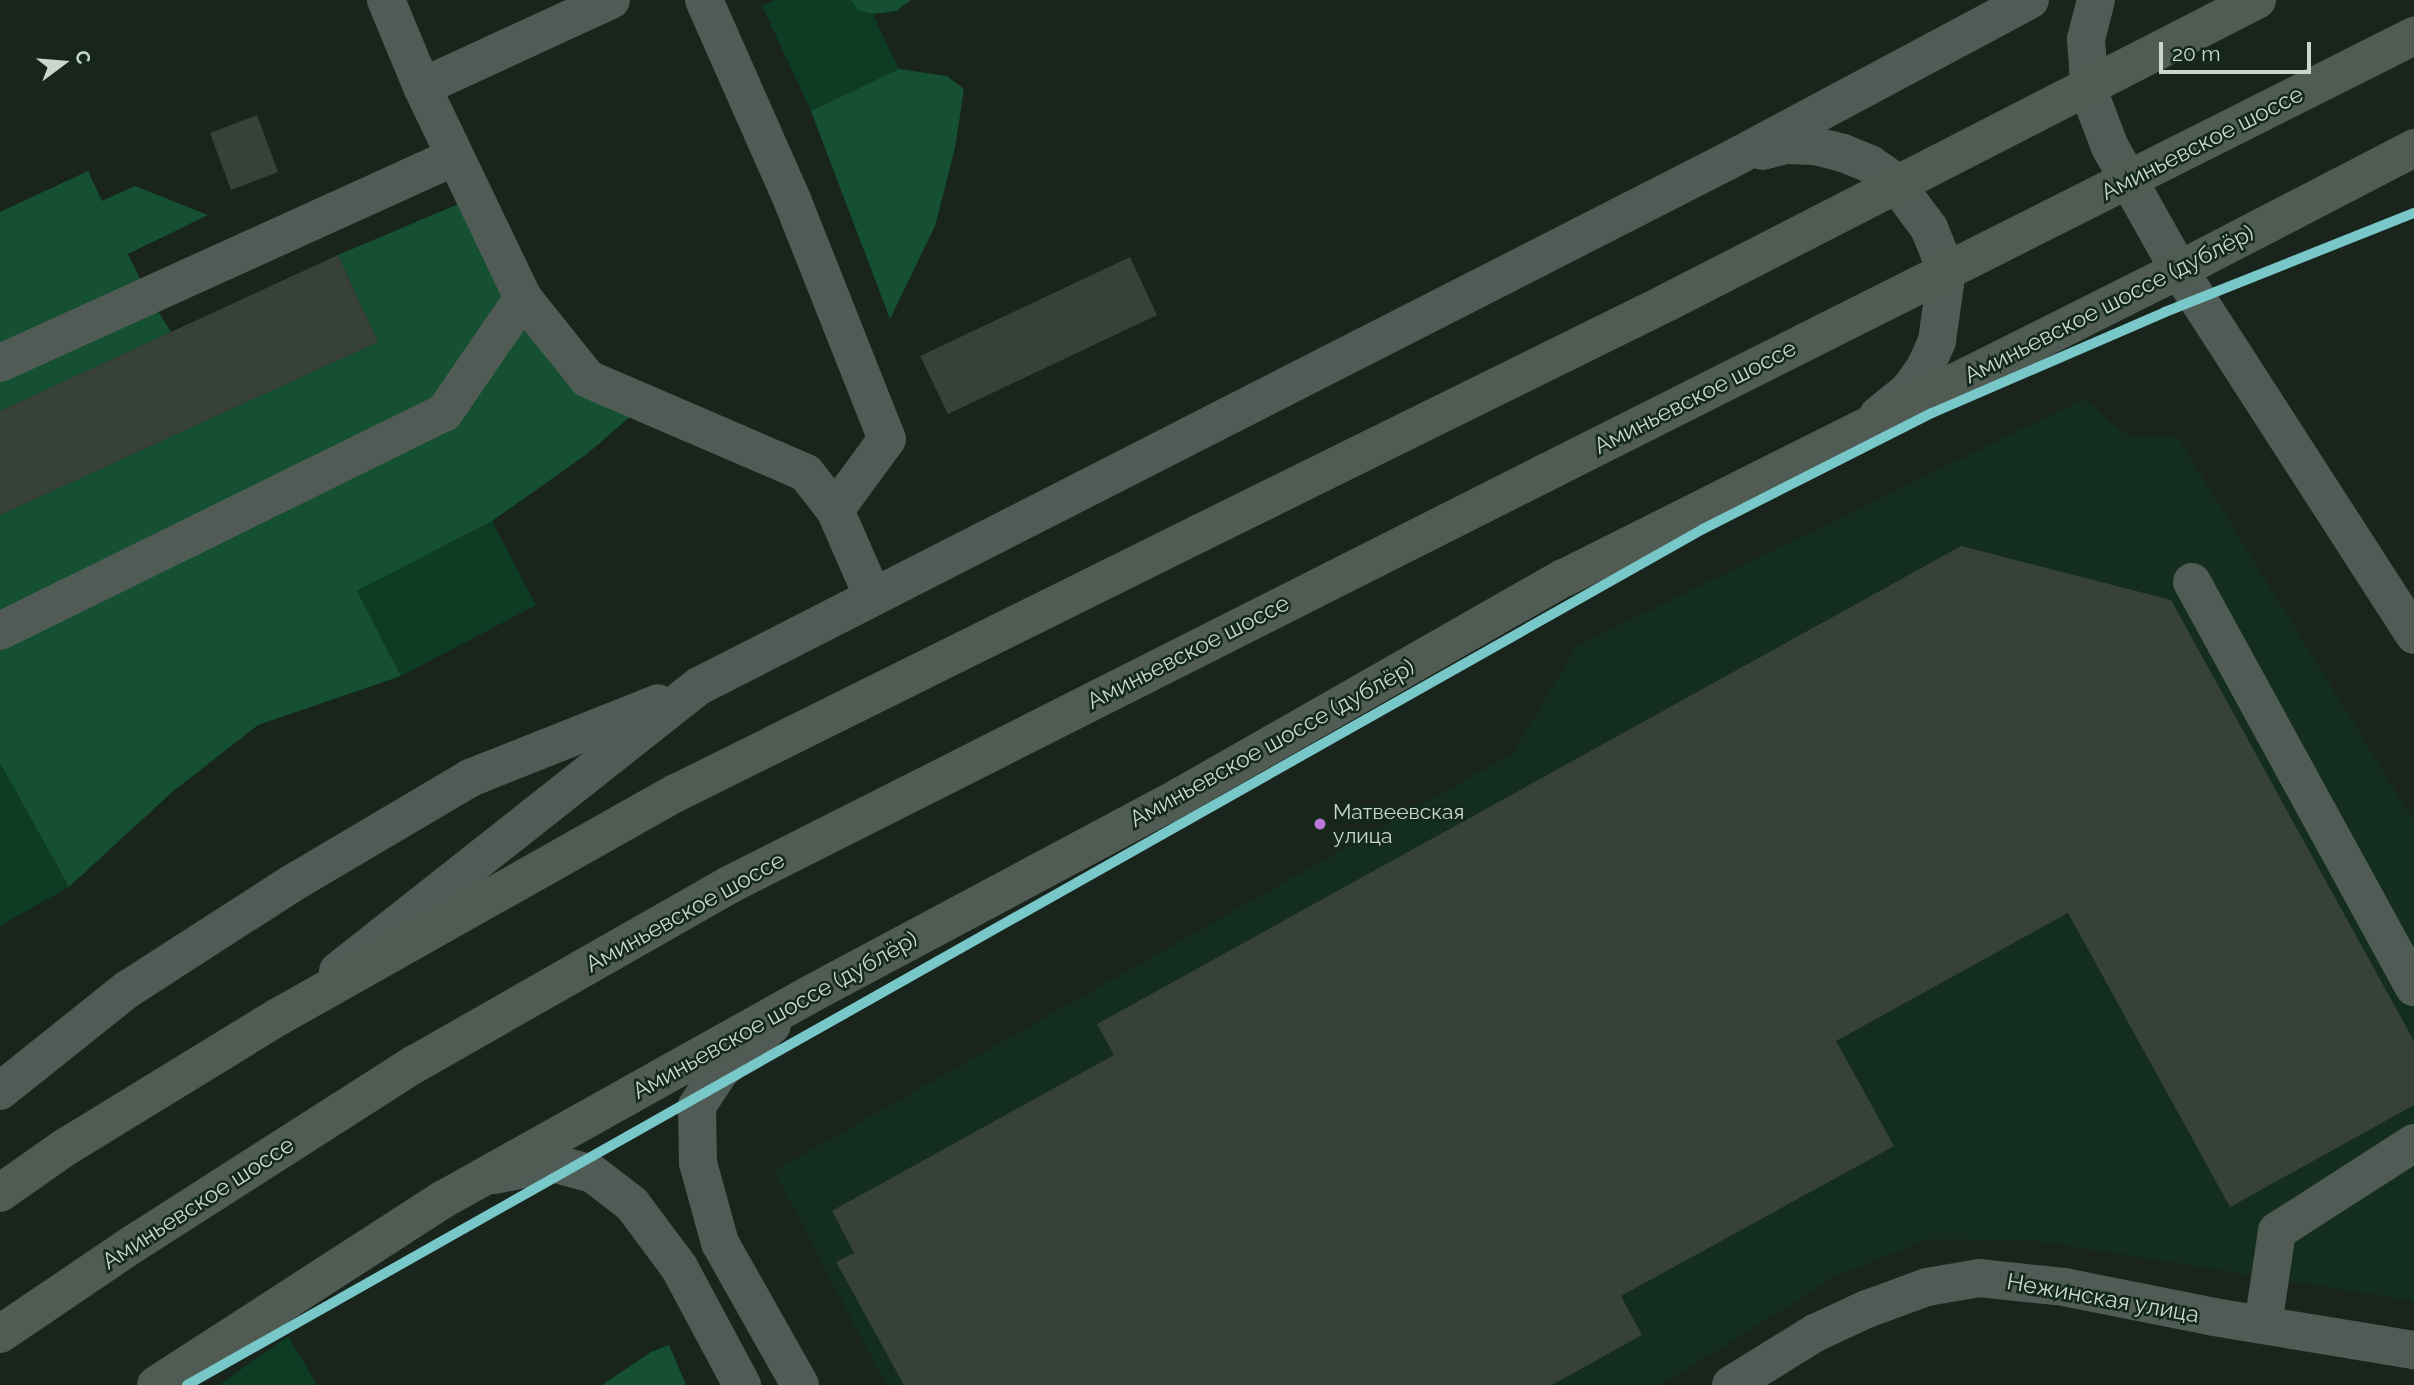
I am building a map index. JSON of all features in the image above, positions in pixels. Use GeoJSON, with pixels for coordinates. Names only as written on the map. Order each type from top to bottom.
{"type":"FeatureCollection","features":[{"type":"Feature","properties":{"kind":"main road"},"geometry":{"type":"LineString","coordinates":[[0,1193],[64,1148],[278,1017],[676,793],[1668,302],[2257,0]]}},
{"type":"Feature","properties":{"kind":"main road","name":"Аминьевское шоссе"},"geometry":{"type":"LineString","coordinates":[[0,1334],[133,1244],[415,1064],[729,885],[1245,622],[2414,36]]}},
{"type":"Feature","properties":{"kind":"main road","name":"Аминьевское шоссе (дублёр)"},"geometry":{"type":"LineString","coordinates":[[156,1385],[433,1206],[807,996],[1167,804],[1564,578],[2179,270],[2414,148]]}},
{"type":"Feature","properties":{"kind":"main road"},"geometry":{"type":"LineString","coordinates":[[0,1359],[133,1244]]}},
{"type":"Feature","properties":{"kind":"street"},"geometry":{"type":"LineString","coordinates":[[386,0],[422,87],[523,298],[588,379],[806,473],[835,510],[873,597]]}},
{"type":"Feature","properties":{"kind":"street"},"geometry":{"type":"LineString","coordinates":[[422,87],[611,0]]}},
{"type":"Feature","properties":{"kind":"street"},"geometry":{"type":"LineString","coordinates":[[704,0],[793,202],[887,439],[835,510]]}},
{"type":"Feature","properties":{"kind":"street"},"geometry":{"type":"LineString","coordinates":[[0,1091],[128,989],[290,884],[470,778],[699,686],[1730,160],[2030,0]]}},
{"type":"Feature","properties":{"kind":"street"},"geometry":{"type":"LineString","coordinates":[[2096,0],[2086,39],[2090,95],[2110,147],[2179,270],[2414,635]]}},
{"type":"Feature","properties":{"kind":"street"},"geometry":{"type":"LineString","coordinates":[[1730,160],[1786,145],[1815,146],[1843,153],[1870,164],[1894,181],[1929,228],[1940,255],[1945,284],[1937,341],[1925,368],[1908,391],[1862,427]]}},
{"type":"Feature","properties":{"kind":"street"},"geometry":{"type":"LineString","coordinates":[[0,363],[455,157]]}},
{"type":"Feature","properties":{"kind":"street"},"geometry":{"type":"LineString","coordinates":[[0,631],[444,413],[523,298]]}},
{"type":"Feature","properties":{"kind":"street"},"geometry":{"type":"LineString","coordinates":[[2192,582],[2414,987]]}},
{"type":"Feature","properties":{"kind":"street"},"geometry":{"type":"LineString","coordinates":[[278,1017],[699,686]]}},
{"type":"Feature","properties":{"kind":"street"},"geometry":{"type":"LineString","coordinates":[[800,1385],[720,1243],[698,1163],[697,1106],[720,1071],[807,996]]}},
{"type":"Feature","properties":{"kind":"street"},"geometry":{"type":"LineString","coordinates":[[2263,1325],[2277,1231],[2414,1143]]}},
{"type":"Feature","properties":{"kind":"street"},"geometry":{"type":"LineString","coordinates":[[483,1178],[552,1163],[593,1174],[632,1204],[679,1267],[742,1385]]}},
{"type":"Feature","properties":{"kind":"street","name":"Нежинская улица"},"geometry":{"type":"LineString","coordinates":[[1731,1385],[1815,1333],[1867,1308],[1927,1287],[1979,1278],[2064,1287],[2263,1325],[2414,1350]]}},
{"type":"Feature","properties":{"kind":"shaded area"},"geometry":{"type":"Polygon","coordinates":[[[774,0],[866,0],[899,69],[811,111],[762,6],[774,0]]]}},
{"type":"Feature","properties":{"kind":"shaded area"},"geometry":{"type":"Polygon","coordinates":[[[2084,399],[2130,438],[2177,436],[2414,821],[2414,1301],[2037,1241],[1929,1239],[1836,1276],[1661,1385],[886,1385],[774,1171],[1513,753],[1577,646],[2084,399]]]}},
{"type":"Feature","properties":{"kind":"shaded area"},"geometry":{"type":"Polygon","coordinates":[[[492,521],[536,605],[401,676],[357,591],[492,521]]]}},
{"type":"Feature","properties":{"kind":"shaded area"},"geometry":{"type":"Polygon","coordinates":[[[0,763],[69,887],[0,926],[0,763]]]}},
{"type":"Feature","properties":{"kind":"shaded area"},"geometry":{"type":"Polygon","coordinates":[[[288,1336],[317,1385],[219,1385],[288,1336]]]}},
{"type":"Feature","properties":{"kind":"green space"},"geometry":{"type":"Polygon","coordinates":[[[851,0],[911,0],[896,11],[873,14],[858,10],[851,0]]]}},
{"type":"Feature","properties":{"kind":"green space"},"geometry":{"type":"Polygon","coordinates":[[[899,69],[947,76],[964,89],[955,148],[935,226],[890,319],[811,111],[899,69]]]}},
{"type":"Feature","properties":{"kind":"green space"},"geometry":{"type":"Polygon","coordinates":[[[88,171],[102,201],[135,186],[208,215],[128,254],[149,297],[171,332],[0,411],[0,212],[88,171]]]}},
{"type":"Feature","properties":{"kind":"green space"},"geometry":{"type":"Polygon","coordinates":[[[475,197],[523,298],[646,403],[587,454],[492,521],[357,591],[401,676],[258,725],[171,793],[69,887],[0,763],[0,515],[378,342],[338,255],[475,197]]]}},
{"type":"Feature","properties":{"kind":"green space"},"geometry":{"type":"Polygon","coordinates":[[[669,1345],[686,1385],[602,1385],[651,1352],[669,1345]]]}},
{"type":"Feature","properties":{"kind":"building"},"geometry":{"type":"Polygon","coordinates":[[[257,115],[278,172],[231,190],[210,133],[257,115]]]}},
{"type":"Feature","properties":{"kind":"building"},"geometry":{"type":"Polygon","coordinates":[[[338,255],[378,342],[0,515],[0,411],[338,255]]]}},
{"type":"Feature","properties":{"kind":"building"},"geometry":{"type":"Polygon","coordinates":[[[1130,257],[1157,315],[948,414],[920,356],[1130,257]]]}},
{"type":"Feature","properties":{"kind":"building"},"geometry":{"type":"Polygon","coordinates":[[[1961,546],[2171,600],[2414,1041],[2414,1105],[2230,1207],[2068,913],[1836,1041],[1894,1146],[1621,1296],[1642,1335],[1552,1385],[904,1385],[836,1262],[854,1253],[832,1211],[1114,1055],[1097,1024],[1961,546]]]}},
{"type":"Feature","properties":{"kind":"transit line"},"geometry":{"type":"LineString","coordinates":[[187,1385],[1703,529],[1932,413],[2165,312],[2414,213]]}},
{"type":"Feature","properties":{"kind":"place","name":"Матвеевская улица"},"geometry":{"type":"Point","coordinates":[1320,824]}}]}
